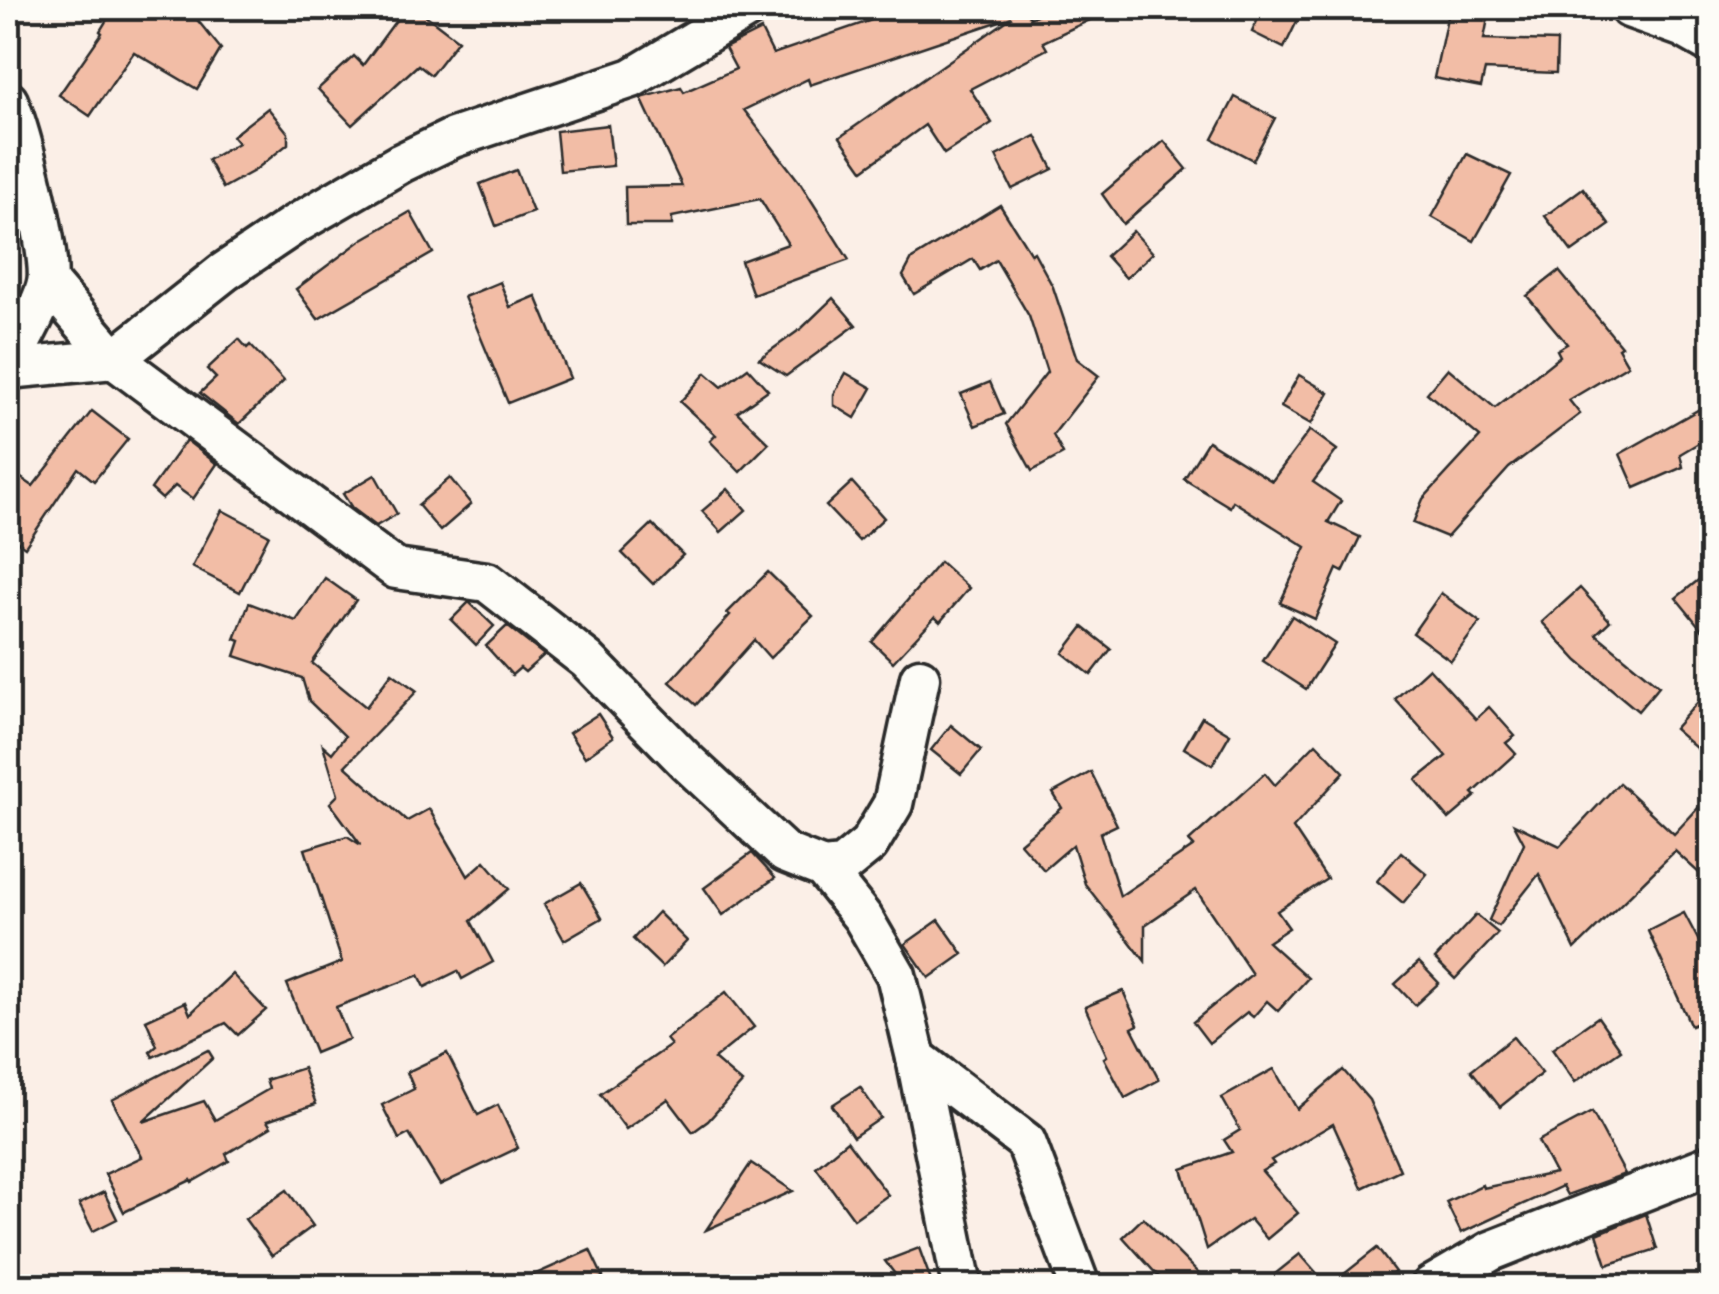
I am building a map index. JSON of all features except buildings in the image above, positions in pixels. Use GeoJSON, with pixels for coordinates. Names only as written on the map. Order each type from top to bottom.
{"type":"FeatureCollection","features":[{"type":"Feature","properties":{"kind":"street"},"geometry":{"type":"LineString","coordinates":[[8,369],[114,359],[224,272],[294,225],[401,163],[453,138],[632,78],[749,8]]}},
{"type":"Feature","properties":{"kind":"street"},"geometry":{"type":"LineString","coordinates":[[1629,8],[1712,44]]}},
{"type":"Feature","properties":{"kind":"street"},"geometry":{"type":"LineString","coordinates":[[8,101],[40,222],[48,282],[8,369]]}},
{"type":"Feature","properties":{"kind":"street"},"geometry":{"type":"LineString","coordinates":[[48,282],[114,359],[396,568],[488,582],[587,660],[784,853],[823,868],[842,866],[869,844],[892,804],[920,678]]}},
{"type":"Feature","properties":{"kind":"street"},"geometry":{"type":"LineString","coordinates":[[823,868],[863,918],[896,975],[962,1286]]}},
{"type":"Feature","properties":{"kind":"street"},"geometry":{"type":"LineString","coordinates":[[916,1058],[1026,1142],[1080,1286]]}},
{"type":"Feature","properties":{"kind":"street"},"geometry":{"type":"LineString","coordinates":[[1431,1286],[1492,1251],[1712,1164]]}}]}
